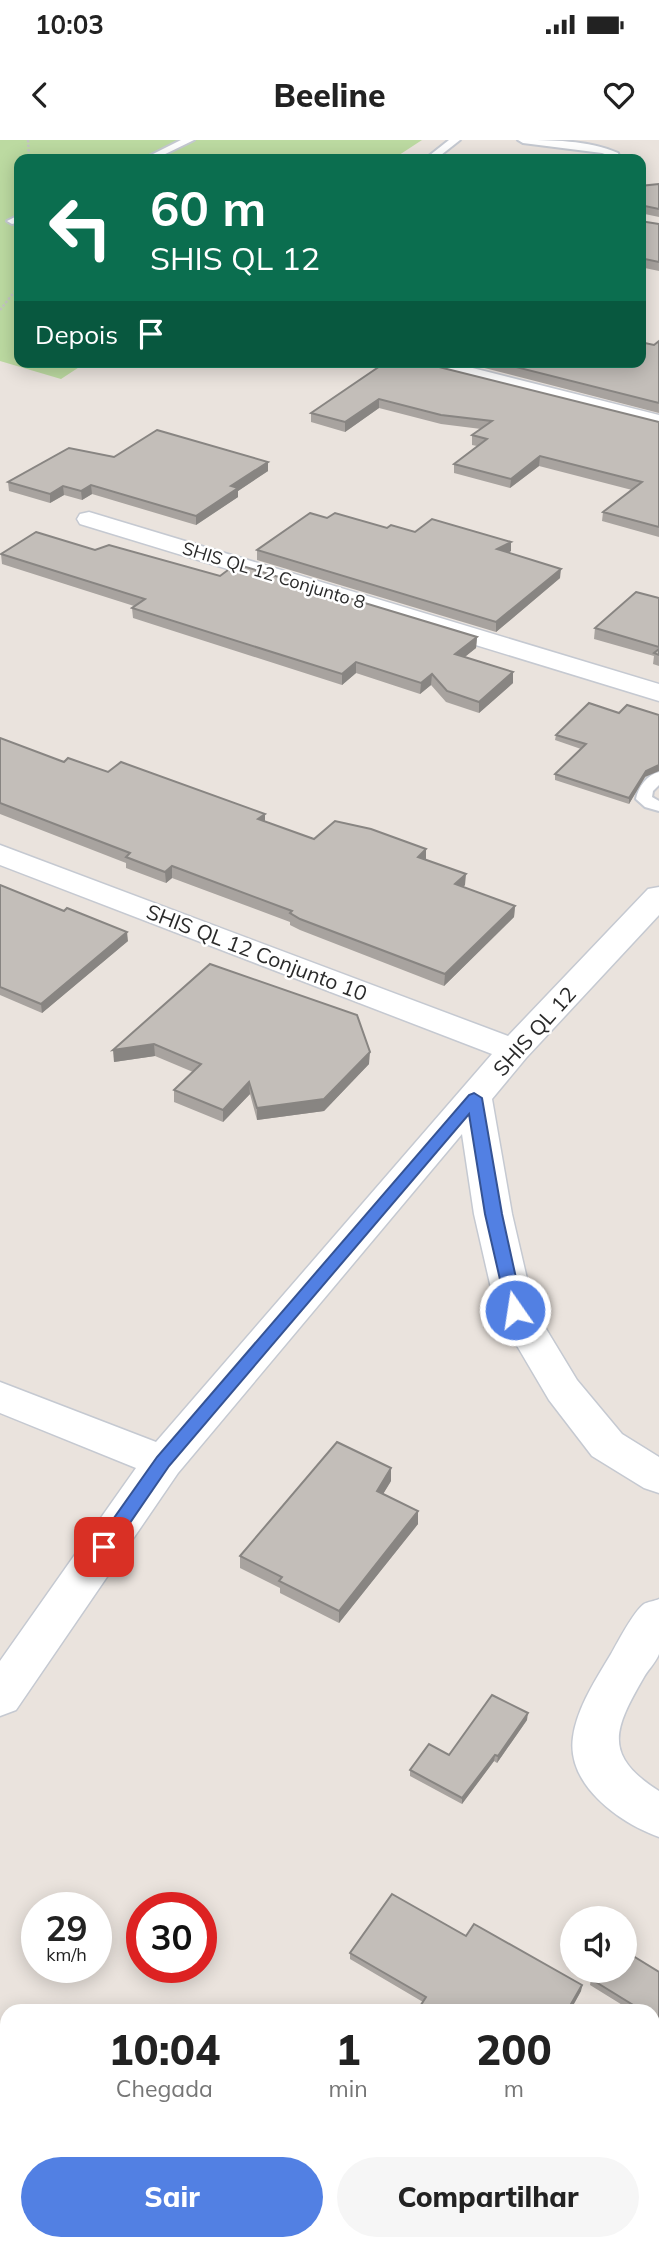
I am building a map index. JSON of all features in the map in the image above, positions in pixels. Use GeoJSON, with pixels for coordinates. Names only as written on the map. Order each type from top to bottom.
{"type":"FeatureCollection","features":[{"type":"Feature","properties":{"kind":"street"},"geometry":{"type":"LineString","coordinates":[[445,368],[659,422]]}},
{"type":"Feature","properties":{"kind":"street","name":"SHIS QL 12 Conjunto 8"},"geometry":{"type":"LineString","coordinates":[[89,519],[659,693]]}},
{"type":"Feature","properties":{"kind":"street","name":"SHIS QL 12 Conjunto 10"},"geometry":{"type":"LineString","coordinates":[[0,854],[514,1050]]}},
{"type":"Feature","properties":{"kind":"street","name":"SHIS QL 12"},"geometry":{"type":"LineString","coordinates":[[0,1697],[163,1462],[514,1050],[659,896]]}},
{"type":"Feature","properties":{"kind":"street"},"geometry":{"type":"LineString","coordinates":[[474,1098],[494,1214],[515,1310],[563,1390],[607,1445],[659,1477]]}},
{"type":"Feature","properties":{"kind":"street"},"geometry":{"type":"LineString","coordinates":[[0,1398],[163,1462]]}},
{"type":"Feature","properties":{"kind":"street"},"geometry":{"type":"LineString","coordinates":[[659,1617],[617,1685],[597,1727],[596,1751],[605,1772],[624,1795],[659,1816]]}},
{"type":"Feature","properties":{"kind":"lane"},"geometry":{"type":"LineString","coordinates":[[159,154],[189,140]]}},
{"type":"Feature","properties":{"kind":"lane"},"geometry":{"type":"LineString","coordinates":[[437,154],[455,140]]}},
{"type":"Feature","properties":{"kind":"lane"},"geometry":{"type":"LineString","coordinates":[[523,140],[542,150],[562,154]]}},
{"type":"Feature","properties":{"kind":"lane"},"geometry":{"type":"LineString","coordinates":[[542,150],[586,146],[613,154]]}},
{"type":"Feature","properties":{"kind":"lane"},"geometry":{"type":"LineString","coordinates":[[659,777],[645,790],[644,799],[659,806]]}},
{"type":"Feature","properties":{"kind":"path"},"geometry":{"type":"LineString","coordinates":[[0,310],[14,292]]}},
{"type":"Feature","properties":{"kind":"green space"},"geometry":{"type":"Polygon","coordinates":[[[0,140],[422,140],[401,154],[14,154],[14,365],[0,361],[0,140]]]}},
{"type":"Feature","properties":{"kind":"green space"},"geometry":{"type":"Polygon","coordinates":[[[24,368],[78,368],[61,379],[24,368]]]}},
{"type":"Feature","properties":{"kind":"building"},"geometry":{"type":"Polygon","coordinates":[[[659,184],[659,209],[646,206],[646,185],[659,184]]]}},
{"type":"Feature","properties":{"kind":"building"},"geometry":{"type":"Polygon","coordinates":[[[646,222],[659,224],[659,262],[646,259],[646,222]]]}},
{"type":"Feature","properties":{"kind":"building"},"geometry":{"type":"Polygon","coordinates":[[[659,341],[659,403],[520,368],[646,368],[646,343],[654,345],[659,341]]]}},
{"type":"Feature","properties":{"kind":"building"},"geometry":{"type":"Polygon","coordinates":[[[377,368],[443,368],[659,422],[659,527],[603,512],[642,482],[540,456],[511,479],[454,464],[487,439],[472,435],[492,421],[441,415],[379,399],[345,422],[311,413],[377,368]]]}},
{"type":"Feature","properties":{"kind":"building"},"geometry":{"type":"Polygon","coordinates":[[[157,430],[268,462],[231,486],[238,488],[196,516],[91,485],[81,491],[63,486],[50,494],[8,482],[69,448],[114,457],[157,430]]]}},
{"type":"Feature","properties":{"kind":"building"},"geometry":{"type":"Polygon","coordinates":[[[310,513],[327,518],[335,513],[387,528],[391,525],[415,532],[432,519],[511,542],[497,549],[561,569],[496,622],[257,550],[310,513]]]}},
{"type":"Feature","properties":{"kind":"building"},"geometry":{"type":"Polygon","coordinates":[[[36,532],[95,550],[109,545],[220,576],[236,564],[477,637],[455,654],[513,672],[479,702],[447,691],[432,674],[421,683],[356,662],[342,674],[132,608],[145,599],[1,554],[36,532]]]}},
{"type":"Feature","properties":{"kind":"building"},"geometry":{"type":"Polygon","coordinates":[[[636,592],[659,598],[659,647],[595,628],[636,592]]]}},
{"type":"Feature","properties":{"kind":"building"},"geometry":{"type":"Polygon","coordinates":[[[589,703],[619,713],[627,705],[659,715],[659,765],[646,771],[629,798],[555,774],[586,744],[556,735],[589,703]]]}},
{"type":"Feature","properties":{"kind":"building"},"geometry":{"type":"Polygon","coordinates":[[[0,738],[64,762],[68,758],[108,772],[121,762],[265,814],[258,819],[314,839],[335,821],[371,829],[426,849],[418,857],[466,874],[455,884],[515,906],[445,974],[300,919],[290,913],[292,911],[172,866],[165,872],[126,857],[130,853],[0,803],[0,738]]]}},
{"type":"Feature","properties":{"kind":"building"},"geometry":{"type":"Polygon","coordinates":[[[0,885],[64,911],[67,908],[127,932],[41,1004],[0,987],[0,885]]]}},
{"type":"Feature","properties":{"kind":"building"},"geometry":{"type":"Polygon","coordinates":[[[210,964],[357,1015],[370,1052],[324,1099],[257,1108],[249,1082],[223,1110],[174,1090],[201,1064],[154,1044],[113,1050],[210,964]]]}},
{"type":"Feature","properties":{"kind":"building"},"geometry":{"type":"Polygon","coordinates":[[[337,1442],[391,1468],[377,1491],[418,1511],[339,1611],[279,1581],[282,1577],[240,1556],[337,1442]]]}},
{"type":"Feature","properties":{"kind":"building"},"geometry":{"type":"Polygon","coordinates":[[[492,1695],[528,1713],[498,1756],[495,1755],[462,1798],[410,1770],[429,1744],[449,1755],[492,1695]]]}},
{"type":"Feature","properties":{"kind":"building"},"geometry":{"type":"Polygon","coordinates":[[[392,1894],[466,1936],[474,1924],[560,1973],[560,1983],[582,1985],[571,2004],[422,2004],[426,1997],[350,1953],[392,1894]]]}},
{"type":"Feature","properties":{"kind":"building"},"geometry":{"type":"Polygon","coordinates":[[[637,1958],[659,1972],[659,2004],[632,2004],[598,1983],[637,1983],[637,1958]]]}},
{"type":"Feature","properties":{"kind":"route"},"geometry":{"type":"LineString","coordinates":[[104,1547],[163,1462],[474,1098],[494,1214],[515,1310]]}}]}
